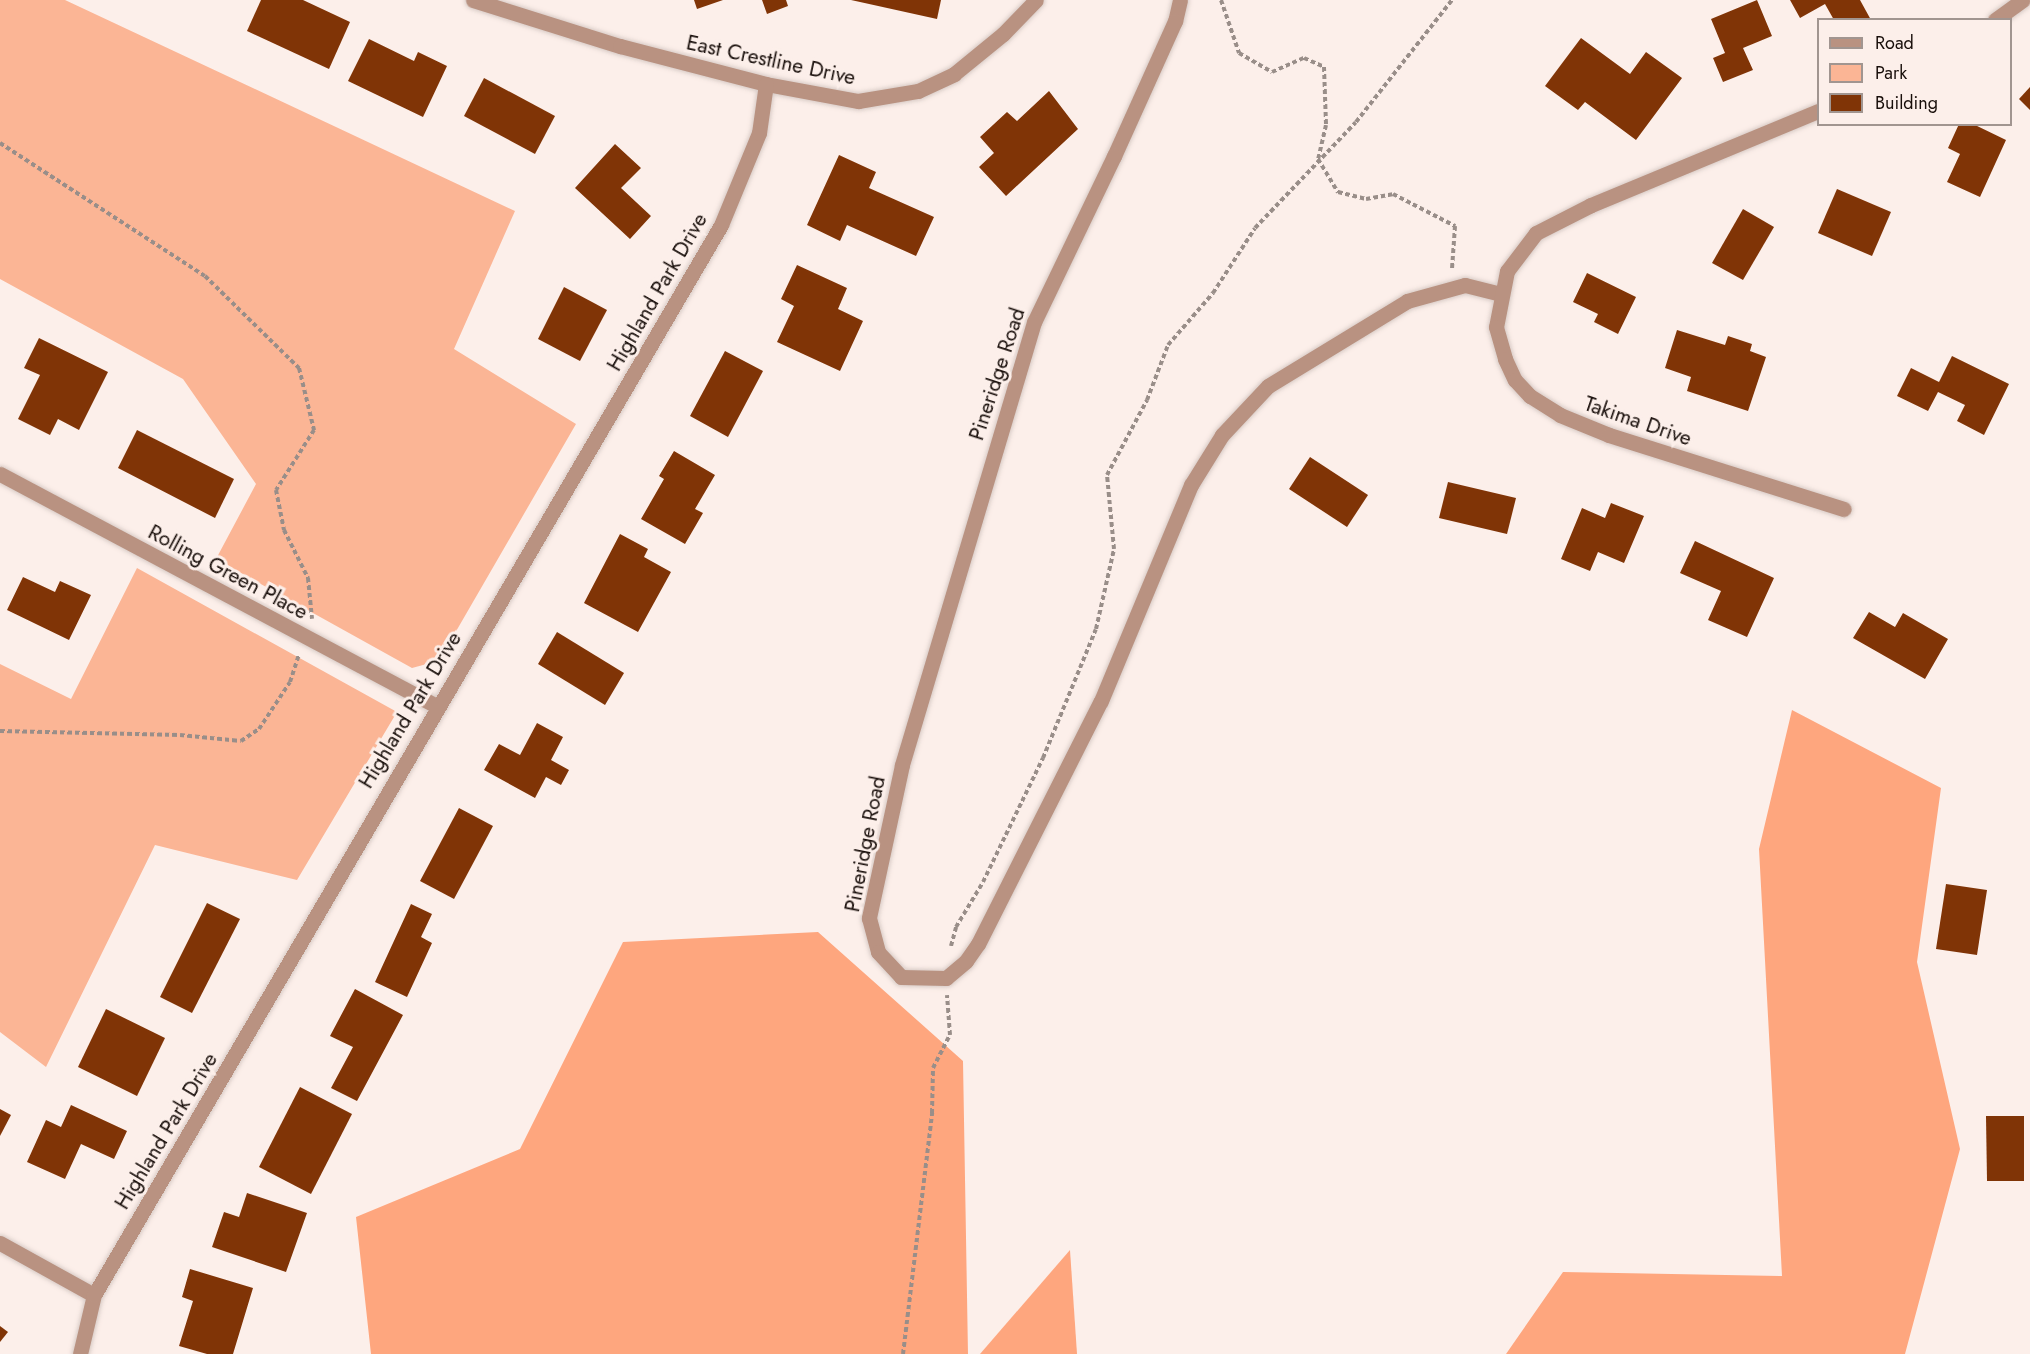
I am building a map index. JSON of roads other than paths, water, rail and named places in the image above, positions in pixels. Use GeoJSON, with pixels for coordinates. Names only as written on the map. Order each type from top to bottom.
{"type":"FeatureCollection","features":[{"type":"Feature","properties":{"kind":"street","name":"East Crestline Drive"},"geometry":{"type":"LineString","coordinates":[[473,0],[620,46],[766,84],[858,101],[918,91],[954,74],[1004,34],[1036,0]]}},
{"type":"Feature","properties":{"kind":"street","name":"Pineridge Road"},"geometry":{"type":"LineString","coordinates":[[1180,0],[1175,21],[1114,156],[1034,322],[902,765],[869,918],[878,952],[901,977],[946,978],[966,961],[978,944],[1101,701],[1191,485],[1222,435],[1268,386],[1407,301],[1465,285],[1500,294]]}},
{"type":"Feature","properties":{"kind":"street"},"geometry":{"type":"LineString","coordinates":[[1998,18],[2023,0]]}},
{"type":"Feature","properties":{"kind":"street","name":"Highland Park Drive"},"geometry":{"type":"LineString","coordinates":[[80,1354],[94,1295],[322,909],[436,706],[577,477],[721,225],[759,133],[766,84]]}},
{"type":"Feature","properties":{"kind":"street","name":"Takima Drive"},"geometry":{"type":"LineString","coordinates":[[1817,111],[1536,233],[1515,257],[1500,294],[1496,327],[1505,359],[1523,389],[1543,405],[1609,435],[1844,509]]}},
{"type":"Feature","properties":{"kind":"street","name":"Rolling Green Place"},"geometry":{"type":"LineString","coordinates":[[0,474],[436,706]]}},
{"type":"Feature","properties":{"kind":"street"},"geometry":{"type":"LineString","coordinates":[[0,1243],[94,1295]]}}]}
